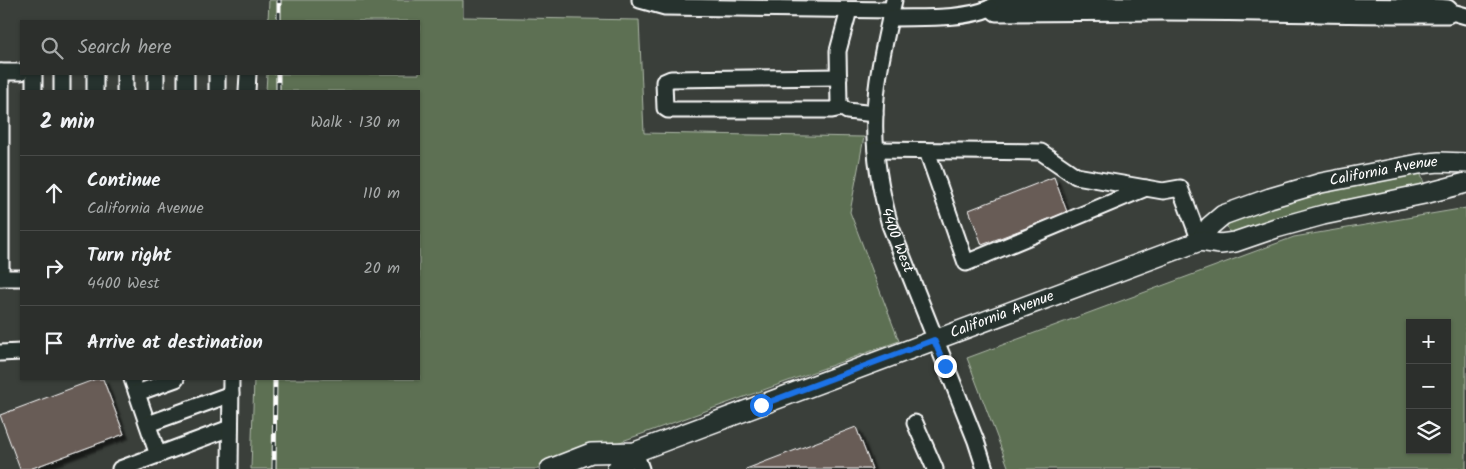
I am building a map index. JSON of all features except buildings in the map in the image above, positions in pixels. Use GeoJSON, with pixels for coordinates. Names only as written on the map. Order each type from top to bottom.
{"type":"FeatureCollection","features":[{"type":"Feature","properties":{"kind":"main road","name":"California Avenue"},"geometry":{"type":"LineString","coordinates":[[1200,241],[1210,226],[1223,215],[1321,183],[1419,164],[1439,162],[1466,163]]}},
{"type":"Feature","properties":{"kind":"main road","name":"California Avenue"},"geometry":{"type":"LineString","coordinates":[[617,469],[934,340],[1200,241],[1220,244],[1235,242],[1322,215],[1424,194],[1466,182]]}},
{"type":"Feature","properties":{"kind":"main road","name":"California Avenue"},"geometry":{"type":"LineString","coordinates":[[550,469],[591,453],[638,461]]}},
{"type":"Feature","properties":{"kind":"street"},"geometry":{"type":"LineString","coordinates":[[640,0],[665,7],[856,6],[892,9],[940,17],[981,12],[997,4],[1436,7],[1448,8],[1459,14]]}},
{"type":"Feature","properties":{"kind":"street"},"geometry":{"type":"LineString","coordinates":[[856,6],[838,51],[839,101],[842,108],[847,111],[874,114]]}},
{"type":"Feature","properties":{"kind":"street","name":"4400 West"},"geometry":{"type":"LineString","coordinates":[[892,9],[877,87],[874,114],[881,192],[890,225],[934,340],[976,441],[985,469]]}},
{"type":"Feature","properties":{"kind":"street"},"geometry":{"type":"LineString","coordinates":[[20,72],[0,72],[1,278],[20,278]]}},
{"type":"Feature","properties":{"kind":"street"},"geometry":{"type":"LineString","coordinates":[[34,75],[34,90]]}},
{"type":"Feature","properties":{"kind":"street"},"geometry":{"type":"LineString","coordinates":[[62,75],[62,90]]}},
{"type":"Feature","properties":{"kind":"street"},"geometry":{"type":"LineString","coordinates":[[95,75],[95,90]]}},
{"type":"Feature","properties":{"kind":"street"},"geometry":{"type":"LineString","coordinates":[[125,75],[125,90]]}},
{"type":"Feature","properties":{"kind":"street"},"geometry":{"type":"LineString","coordinates":[[156,75],[156,90]]}},
{"type":"Feature","properties":{"kind":"street"},"geometry":{"type":"LineString","coordinates":[[186,75],[186,90]]}},
{"type":"Feature","properties":{"kind":"street"},"geometry":{"type":"LineString","coordinates":[[217,75],[217,90]]}},
{"type":"Feature","properties":{"kind":"street"},"geometry":{"type":"LineString","coordinates":[[247,90],[248,75]]}},
{"type":"Feature","properties":{"kind":"street"},"geometry":{"type":"LineString","coordinates":[[839,77],[671,79],[664,82],[664,108],[668,110],[832,110],[842,108]]}},
{"type":"Feature","properties":{"kind":"street"},"geometry":{"type":"LineString","coordinates":[[876,150],[1041,152],[1076,176],[1163,191],[1180,188],[1200,241]]}},
{"type":"Feature","properties":{"kind":"street"},"geometry":{"type":"LineString","coordinates":[[927,150],[966,263],[1146,188]]}},
{"type":"Feature","properties":{"kind":"street"},"geometry":{"type":"LineString","coordinates":[[0,352],[20,352]]}},
{"type":"Feature","properties":{"kind":"street"},"geometry":{"type":"LineString","coordinates":[[132,380],[158,455]]}},
{"type":"Feature","properties":{"kind":"street"},"geometry":{"type":"LineString","coordinates":[[137,393],[173,380]]}},
{"type":"Feature","properties":{"kind":"street"},"geometry":{"type":"LineString","coordinates":[[148,424],[231,386],[230,428],[225,467]]}},
{"type":"Feature","properties":{"kind":"street"},"geometry":{"type":"LineString","coordinates":[[915,423],[935,469]]}},
{"type":"Feature","properties":{"kind":"street"},"geometry":{"type":"LineString","coordinates":[[120,469],[230,428]]}},
{"type":"Feature","properties":{"kind":"green space"},"geometry":{"type":"Polygon","coordinates":[[[269,0],[463,0],[463,17],[639,20],[644,133],[864,137],[850,212],[899,341],[545,469],[251,469],[254,380],[420,380],[420,90],[266,90],[267,75],[420,75],[420,20],[268,20],[269,0]]]}},
{"type":"Feature","properties":{"kind":"green space"},"geometry":{"type":"Polygon","coordinates":[[[1420,172],[1425,186],[1231,236],[1225,222],[1291,201],[1358,184],[1420,172]]]}},
{"type":"Feature","properties":{"kind":"green space"},"geometry":{"type":"Polygon","coordinates":[[[1466,208],[1466,469],[1009,469],[967,358],[1294,237],[1466,208]]]}},
{"type":"Feature","properties":{"kind":"railway"},"geometry":{"type":"LineString","coordinates":[[279,0],[279,20]]}},
{"type":"Feature","properties":{"kind":"railway"},"geometry":{"type":"LineString","coordinates":[[278,75],[278,90]]}},
{"type":"Feature","properties":{"kind":"railway"},"geometry":{"type":"LineString","coordinates":[[274,469],[275,380]]}},
{"type":"Feature","properties":{"kind":"route"},"geometry":{"type":"LineString","coordinates":[[761,405],[934,340],[945,366]]}}]}
